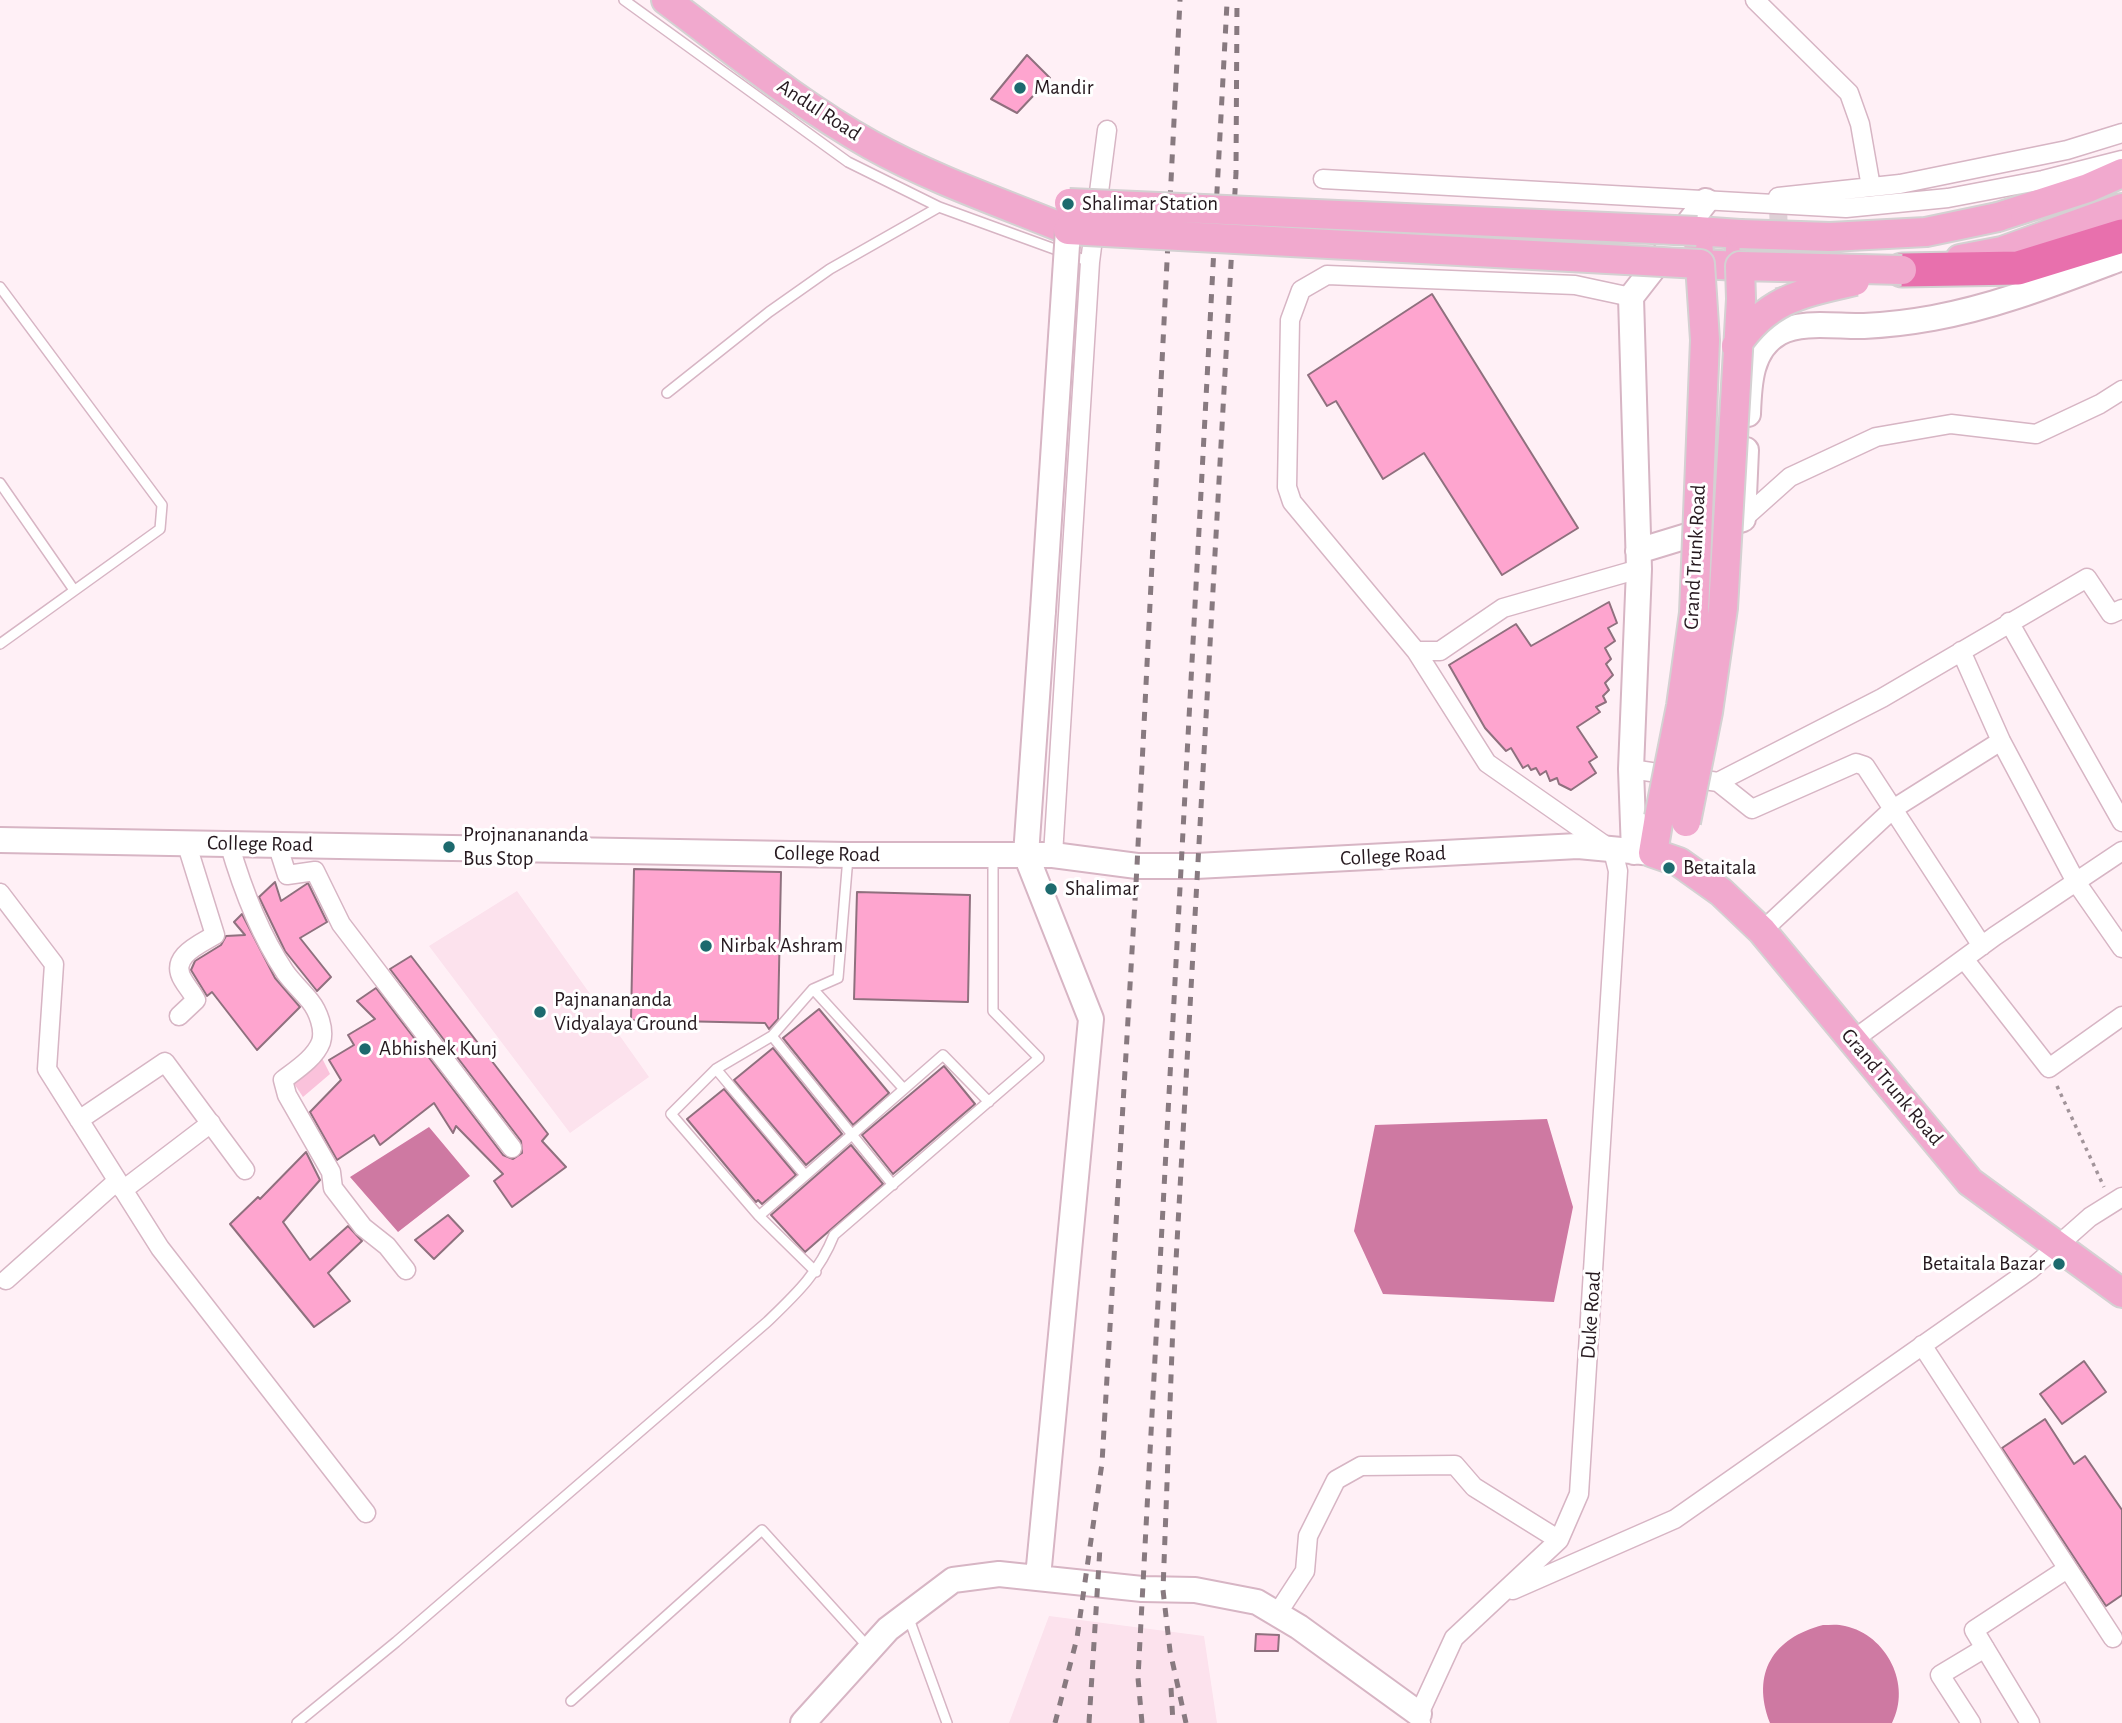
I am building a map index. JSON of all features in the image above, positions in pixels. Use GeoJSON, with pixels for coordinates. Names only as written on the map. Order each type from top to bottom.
{"type":"FeatureCollection","features":[{"type":"Feature","properties":{"kind":"highway"},"geometry":{"type":"LineString","coordinates":[[1902,270],[2018,268],[2122,236]]}},
{"type":"Feature","properties":{"kind":"main road","name":"Andul Road"},"geometry":{"type":"LineString","coordinates":[[666,0],[806,104],[871,145],[930,175],[987,196],[1068,216]]}},
{"type":"Feature","properties":{"kind":"main road"},"geometry":{"type":"LineString","coordinates":[[1068,216],[1697,231],[1830,237],[1926,232],[1998,217],[2088,188],[2122,173]]}},
{"type":"Feature","properties":{"kind":"main road"},"geometry":{"type":"LineString","coordinates":[[1737,346],[1760,316],[1799,294],[1902,270],[2002,251],[2122,208]]}},
{"type":"Feature","properties":{"kind":"main road"},"geometry":{"type":"LineString","coordinates":[[1068,216],[1700,264],[1902,270]]}},
{"type":"Feature","properties":{"kind":"main road","name":"Grand Trunk Road"},"geometry":{"type":"LineString","coordinates":[[1645,854],[1658,817],[1681,706],[1694,613],[1704,340],[1697,231]]}},
{"type":"Feature","properties":{"kind":"main road","name":"Grand Trunk Road"},"geometry":{"type":"LineString","coordinates":[[1645,854],[1686,822],[1708,712],[1723,608],[1740,234]]}},
{"type":"Feature","properties":{"kind":"main road","name":"Grand Trunk Road"},"geometry":{"type":"LineString","coordinates":[[1645,854],[1721,892],[1762,931],[1970,1182],[2122,1293]]}},
{"type":"Feature","properties":{"kind":"street"},"geometry":{"type":"LineString","coordinates":[[1755,0],[1849,93],[1860,124],[1871,187]]}},
{"type":"Feature","properties":{"kind":"street"},"geometry":{"type":"LineString","coordinates":[[1053,855],[1090,262],[1107,130]]}},
{"type":"Feature","properties":{"kind":"street"},"geometry":{"type":"LineString","coordinates":[[1751,203],[1791,194],[1871,187],[2056,152],[2122,133]]}},
{"type":"Feature","properties":{"kind":"street"},"geometry":{"type":"LineString","coordinates":[[1322,179],[1846,208],[1948,198],[2043,180],[2122,160]]}},
{"type":"Feature","properties":{"kind":"street"},"geometry":{"type":"LineString","coordinates":[[1645,854],[1631,769],[1639,560],[1631,297],[1706,201]]}},
{"type":"Feature","properties":{"kind":"street"},"geometry":{"type":"LineString","coordinates":[[1048,1578],[1091,1020],[1026,855],[1068,216]]}},
{"type":"Feature","properties":{"kind":"street"},"geometry":{"type":"LineString","coordinates":[[1742,519],[1749,384],[1763,346],[1778,333],[1792,328],[1867,326],[1933,318],[2006,301],[2122,258]]}},
{"type":"Feature","properties":{"kind":"street"},"geometry":{"type":"LineString","coordinates":[[1631,297],[1575,285],[1327,275],[1301,290],[1290,320],[1287,487],[1292,502],[1416,651],[1486,763],[1645,854]]}},
{"type":"Feature","properties":{"kind":"street"},"geometry":{"type":"LineString","coordinates":[[1416,651],[1440,651],[1503,608],[1639,560],[1742,519],[1790,477],[1876,436],[1951,424],[2036,434],[2100,404],[2122,390]]}},
{"type":"Feature","properties":{"kind":"street"},"geometry":{"type":"LineString","coordinates":[[1718,782],[1882,698],[2087,578],[2111,614],[2122,608]]}},
{"type":"Feature","properties":{"kind":"street"},"geometry":{"type":"LineString","coordinates":[[2009,622],[2122,822]]}},
{"type":"Feature","properties":{"kind":"street"},"geometry":{"type":"LineString","coordinates":[[1961,651],[2001,741],[2076,882],[2122,948]]}},
{"type":"Feature","properties":{"kind":"street"},"geometry":{"type":"LineString","coordinates":[[1762,931],[1893,809],[2001,741]]}},
{"type":"Feature","properties":{"kind":"street"},"geometry":{"type":"LineString","coordinates":[[1631,769],[1718,782],[1752,809],[1856,763],[1865,766],[1982,946]]}},
{"type":"Feature","properties":{"kind":"street","name":"College Road"},"geometry":{"type":"LineString","coordinates":[[0,839],[848,855],[1053,855],[1137,866],[1196,866],[1578,846],[1645,854]]}},
{"type":"Feature","properties":{"kind":"street"},"geometry":{"type":"LineString","coordinates":[[179,1016],[196,1000],[181,978],[178,966],[180,958],[215,935],[186,842]]}},
{"type":"Feature","properties":{"kind":"street"},"geometry":{"type":"LineString","coordinates":[[229,843],[240,881],[268,943],[286,974],[316,1009],[321,1027],[321,1041],[308,1060],[283,1080],[287,1095],[331,1172],[333,1188],[363,1227],[387,1246],[406,1270]]}},
{"type":"Feature","properties":{"kind":"street"},"geometry":{"type":"LineString","coordinates":[[277,844],[287,875],[315,871],[341,924],[512,1147]]}},
{"type":"Feature","properties":{"kind":"street"},"geometry":{"type":"LineString","coordinates":[[1853,1040],[1982,946],[2122,851]]}},
{"type":"Feature","properties":{"kind":"street","name":"Duke Road"},"geometry":{"type":"LineString","coordinates":[[1420,1719],[1454,1638],[1559,1540],[1579,1494],[1617,885],[1645,854]]}},
{"type":"Feature","properties":{"kind":"street"},"geometry":{"type":"LineString","coordinates":[[0,893],[54,964],[47,1069],[160,1248],[366,1514]]}},
{"type":"Feature","properties":{"kind":"street"},"geometry":{"type":"LineString","coordinates":[[1964,959],[2049,1068],[2122,1016]]}},
{"type":"Feature","properties":{"kind":"street"},"geometry":{"type":"LineString","coordinates":[[79,1120],[165,1062],[245,1170]]}},
{"type":"Feature","properties":{"kind":"street"},"geometry":{"type":"LineString","coordinates":[[6,1280],[120,1185],[211,1124]]}},
{"type":"Feature","properties":{"kind":"street"},"geometry":{"type":"LineString","coordinates":[[1504,1594],[1675,1519],[1922,1345],[2056,1247],[2090,1217],[2117,1200]]}},
{"type":"Feature","properties":{"kind":"street"},"geometry":{"type":"LineString","coordinates":[[1922,1345],[2113,1638]]}},
{"type":"Feature","properties":{"kind":"street"},"geometry":{"type":"LineString","coordinates":[[1277,1614],[1305,1571],[1308,1536],[1336,1480],[1361,1466],[1455,1465],[1474,1487],[1559,1540]]}},
{"type":"Feature","properties":{"kind":"street"},"geometry":{"type":"LineString","coordinates":[[2030,1723],[1974,1630],[2067,1569]]}},
{"type":"Feature","properties":{"kind":"street"},"geometry":{"type":"LineString","coordinates":[[803,1723],[888,1629],[953,1580],[999,1574],[1142,1589],[1195,1590],[1257,1602],[1420,1719]]}},
{"type":"Feature","properties":{"kind":"street"},"geometry":{"type":"LineString","coordinates":[[1971,1723],[1940,1675],[1985,1648]]}},
{"type":"Feature","properties":{"kind":"lane"},"geometry":{"type":"LineString","coordinates":[[624,0],[848,162],[939,207],[1090,262]]}},
{"type":"Feature","properties":{"kind":"lane"},"geometry":{"type":"LineString","coordinates":[[667,393],[769,312],[830,270],[939,207]]}},
{"type":"Feature","properties":{"kind":"lane"},"geometry":{"type":"LineString","coordinates":[[0,288],[162,505],[160,529],[0,644]]}},
{"type":"Feature","properties":{"kind":"lane"},"geometry":{"type":"LineString","coordinates":[[0,483],[74,590]]}},
{"type":"Feature","properties":{"kind":"lane"},"geometry":{"type":"LineString","coordinates":[[816,1272],[759,1216],[671,1114],[716,1069],[772,1036],[813,989],[838,978],[848,855]]}},
{"type":"Feature","properties":{"kind":"lane"},"geometry":{"type":"LineString","coordinates":[[297,1723],[757,1331],[816,1272],[834,1235],[1039,1058],[993,1012],[993,855]]}},
{"type":"Feature","properties":{"kind":"lane"},"geometry":{"type":"LineString","coordinates":[[813,989],[903,1088]]}},
{"type":"Feature","properties":{"kind":"lane"},"geometry":{"type":"LineString","coordinates":[[772,1036],[893,1185]]}},
{"type":"Feature","properties":{"kind":"lane"},"geometry":{"type":"LineString","coordinates":[[759,1216],[943,1055],[989,1102]]}},
{"type":"Feature","properties":{"kind":"lane"},"geometry":{"type":"LineString","coordinates":[[716,1069],[805,1175]]}},
{"type":"Feature","properties":{"kind":"lane"},"geometry":{"type":"LineString","coordinates":[[571,1701],[762,1530],[870,1649]]}},
{"type":"Feature","properties":{"kind":"lane"},"geometry":{"type":"LineString","coordinates":[[908,1615],[947,1723]]}},
{"type":"Feature","properties":{"kind":"path"},"geometry":{"type":"LineString","coordinates":[[2049,1068],[2117,1200]]}},
{"type":"Feature","properties":{"kind":"shaded area","name":"Pajnanananda Vidyalaya Ground"},"geometry":{"type":"Polygon","coordinates":[[[517,891],[649,1077],[570,1133],[429,946],[517,891]]]}},
{"type":"Feature","properties":{"kind":"shaded area"},"geometry":{"type":"Polygon","coordinates":[[[321,1056],[330,1074],[303,1097],[293,1082],[321,1056]]]}},
{"type":"Feature","properties":{"kind":"shaded area"},"geometry":{"type":"Polygon","coordinates":[[[1547,1119],[1573,1207],[1554,1302],[1383,1294],[1354,1231],[1375,1125],[1547,1119]]]}},
{"type":"Feature","properties":{"kind":"shaded area"},"geometry":{"type":"Polygon","coordinates":[[[429,1127],[470,1176],[398,1232],[350,1177],[429,1127]]]}},
{"type":"Feature","properties":{"kind":"shaded area"},"geometry":{"type":"Polygon","coordinates":[[[1049,1616],[1204,1636],[1217,1723],[1009,1723],[1049,1616]]]}},
{"type":"Feature","properties":{"kind":"shaded area"},"geometry":{"type":"Polygon","coordinates":[[[1823,1625],[1842,1625],[1860,1631],[1884,1651],[1897,1678],[1899,1693],[1892,1723],[1770,1723],[1763,1688],[1765,1673],[1771,1660],[1791,1639],[1823,1625]]]}},
{"type":"Feature","properties":{"kind":"building","name":"Mandir"},"geometry":{"type":"Polygon","coordinates":[[[1027,55],[1050,78],[1017,113],[991,99],[1027,55]]]}},
{"type":"Feature","properties":{"kind":"building"},"geometry":{"type":"Polygon","coordinates":[[[1432,294],[1578,528],[1502,575],[1424,453],[1383,479],[1336,401],[1327,406],[1308,375],[1432,294]]]}},
{"type":"Feature","properties":{"kind":"building"},"geometry":{"type":"Polygon","coordinates":[[[1609,602],[1617,623],[1608,628],[1615,641],[1605,648],[1611,659],[1606,664],[1613,675],[1605,683],[1609,690],[1603,696],[1606,702],[1596,707],[1600,712],[1577,727],[1597,757],[1589,762],[1596,773],[1571,790],[1559,784],[1557,778],[1550,781],[1546,771],[1540,775],[1536,768],[1531,770],[1528,765],[1523,768],[1511,748],[1506,751],[1485,728],[1449,665],[1516,624],[1531,646],[1609,602]]]}},
{"type":"Feature","properties":{"kind":"building","name":"Nirbak Ashram"},"geometry":{"type":"Polygon","coordinates":[[[634,869],[781,872],[778,1019],[769,1029],[765,1023],[631,1020],[634,869]]]}},
{"type":"Feature","properties":{"kind":"building"},"geometry":{"type":"Polygon","coordinates":[[[275,882],[281,901],[308,883],[327,922],[300,938],[331,977],[317,991],[285,951],[259,897],[275,882]]]}},
{"type":"Feature","properties":{"kind":"building"},"geometry":{"type":"Polygon","coordinates":[[[857,892],[970,895],[968,1002],[854,999],[857,892]]]}},
{"type":"Feature","properties":{"kind":"building"},"geometry":{"type":"Polygon","coordinates":[[[242,914],[275,978],[300,1007],[257,1050],[212,992],[207,996],[191,970],[195,961],[221,945],[226,936],[245,935],[234,922],[242,914]]]}},
{"type":"Feature","properties":{"kind":"building"},"geometry":{"type":"Polygon","coordinates":[[[411,956],[548,1134],[542,1141],[566,1167],[512,1207],[494,1181],[503,1174],[456,1126],[453,1133],[434,1103],[380,1145],[374,1135],[337,1160],[310,1112],[341,1080],[329,1060],[354,1045],[348,1035],[375,1019],[357,1001],[376,988],[503,1155],[513,1159],[522,1153],[521,1141],[390,969],[411,956]]]}},
{"type":"Feature","properties":{"kind":"building"},"geometry":{"type":"Polygon","coordinates":[[[819,1009],[889,1093],[853,1125],[783,1038],[819,1009]]]}},
{"type":"Feature","properties":{"kind":"building"},"geometry":{"type":"Polygon","coordinates":[[[773,1048],[842,1134],[806,1165],[734,1080],[773,1048]]]}},
{"type":"Feature","properties":{"kind":"building"},"geometry":{"type":"Polygon","coordinates":[[[944,1066],[975,1104],[893,1174],[862,1135],[944,1066]]]}},
{"type":"Feature","properties":{"kind":"building"},"geometry":{"type":"Polygon","coordinates":[[[724,1089],[796,1175],[762,1204],[758,1200],[756,1202],[687,1119],[724,1089]]]}},
{"type":"Feature","properties":{"kind":"building"},"geometry":{"type":"Polygon","coordinates":[[[851,1145],[883,1184],[805,1252],[771,1215],[851,1145]]]}},
{"type":"Feature","properties":{"kind":"building"},"geometry":{"type":"Polygon","coordinates":[[[306,1152],[320,1180],[283,1222],[310,1260],[348,1226],[362,1241],[328,1273],[350,1301],[314,1327],[230,1224],[258,1197],[260,1199],[306,1152]]]}},
{"type":"Feature","properties":{"kind":"building"},"geometry":{"type":"Polygon","coordinates":[[[448,1215],[463,1231],[434,1259],[415,1240],[448,1215]]]}},
{"type":"Feature","properties":{"kind":"building"},"geometry":{"type":"Polygon","coordinates":[[[2084,1361],[2106,1392],[2062,1424],[2040,1394],[2084,1361]]]}},
{"type":"Feature","properties":{"kind":"building"},"geometry":{"type":"Polygon","coordinates":[[[2045,1419],[2074,1464],[2085,1456],[2122,1510],[2122,1595],[2106,1606],[2002,1448],[2045,1419]]]}},
{"type":"Feature","properties":{"kind":"building"},"geometry":{"type":"Polygon","coordinates":[[[1256,1634],[1279,1635],[1278,1651],[1255,1651],[1256,1634]]]}},
{"type":"Feature","properties":{"kind":"tunnel"},"geometry":{"type":"LineString","coordinates":[[1778,205],[1780,268],[1792,328]]}},
{"type":"Feature","properties":{"kind":"railway"},"geometry":{"type":"LineString","coordinates":[[1055,1723],[1077,1638],[1102,1463],[1137,866],[1180,0]]}},
{"type":"Feature","properties":{"kind":"railway"},"geometry":{"type":"LineString","coordinates":[[1186,1723],[1170,1651],[1163,1590],[1174,1297],[1236,173],[1237,0]]}},
{"type":"Feature","properties":{"kind":"railway"},"geometry":{"type":"LineString","coordinates":[[1142,1723],[1138,1678],[1227,3]]}},
{"type":"Feature","properties":{"kind":"railway"},"geometry":{"type":"LineString","coordinates":[[1089,1723],[1100,1547]]}},
{"type":"Feature","properties":{"kind":"railway"},"geometry":{"type":"LineString","coordinates":[[1171,1688],[1173,1723]]}},
{"type":"Feature","properties":{"kind":"place","name":"Mandir"},"geometry":{"type":"Point","coordinates":[1020,88]}},
{"type":"Feature","properties":{"kind":"place","name":"Shalimar Station"},"geometry":{"type":"Point","coordinates":[1068,204]}},
{"type":"Feature","properties":{"kind":"place","name":"Projnanananda Bus Stop"},"geometry":{"type":"Point","coordinates":[449,847]}},
{"type":"Feature","properties":{"kind":"place","name":"Betaitala"},"geometry":{"type":"Point","coordinates":[1669,868]}},
{"type":"Feature","properties":{"kind":"place","name":"Shalimar"},"geometry":{"type":"Point","coordinates":[1051,889]}},
{"type":"Feature","properties":{"kind":"place","name":"Nirbak Ashram"},"geometry":{"type":"Point","coordinates":[706,946]}},
{"type":"Feature","properties":{"kind":"place","name":"Pajnanananda Vidyalaya Ground"},"geometry":{"type":"Point","coordinates":[540,1012]}},
{"type":"Feature","properties":{"kind":"place","name":"Abhishek Kunj"},"geometry":{"type":"Point","coordinates":[365,1049]}},
{"type":"Feature","properties":{"kind":"place","name":"Betaitala Bazar"},"geometry":{"type":"Point","coordinates":[2059,1264]}}]}
